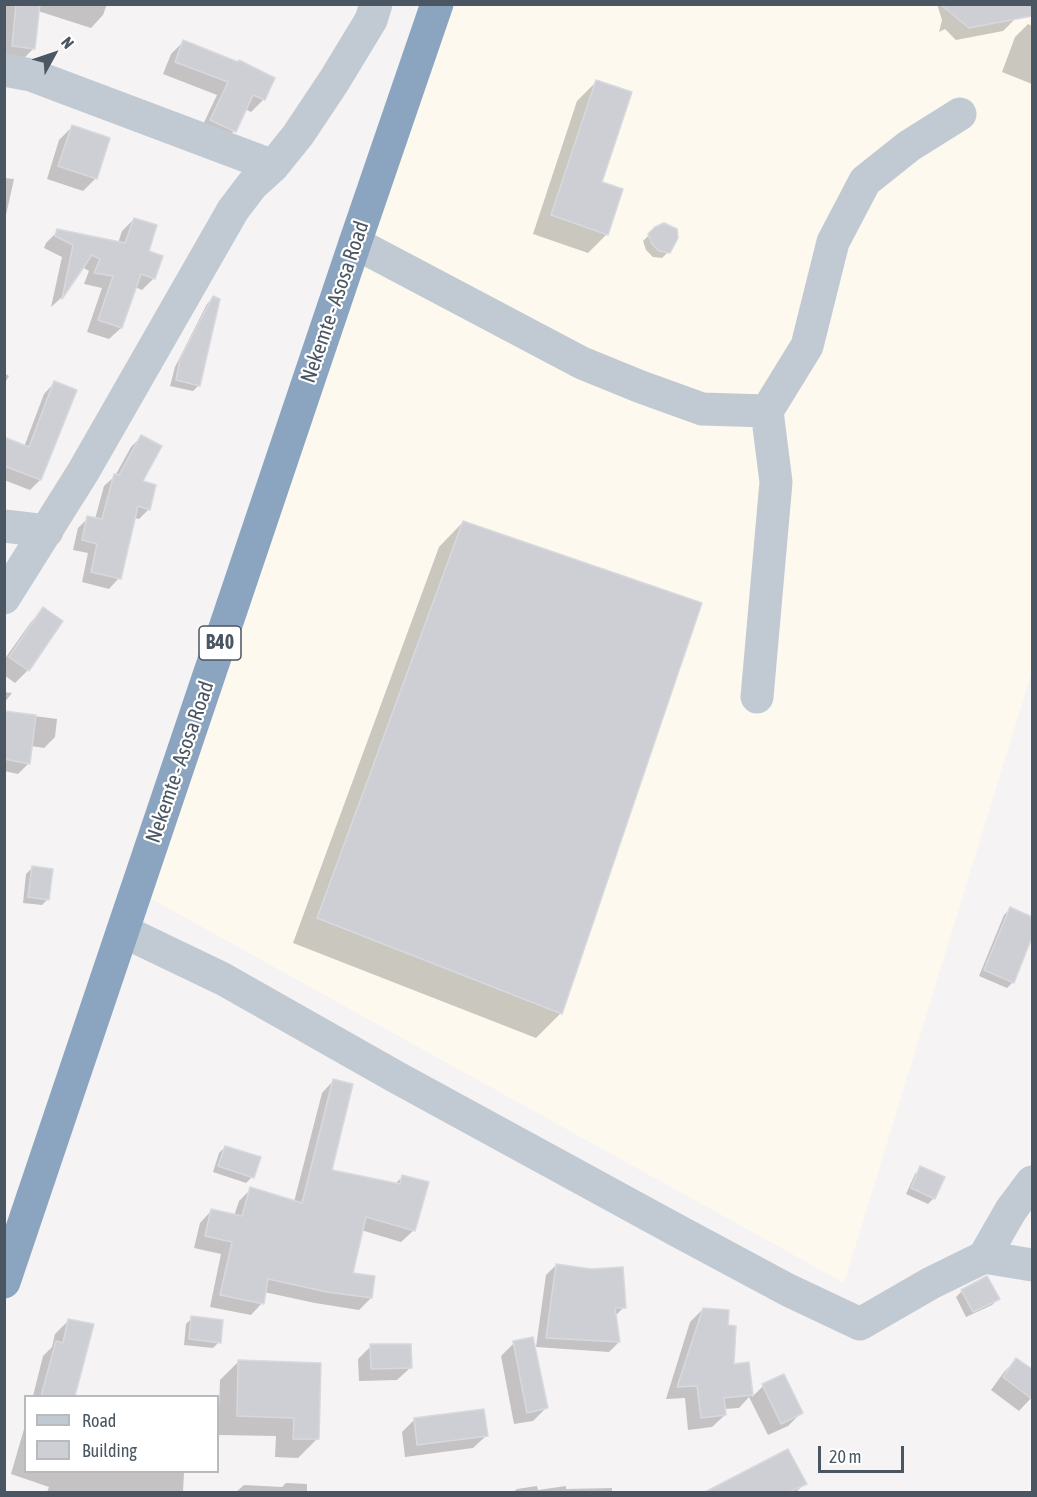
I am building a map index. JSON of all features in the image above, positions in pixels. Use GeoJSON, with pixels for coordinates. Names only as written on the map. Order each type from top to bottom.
{"type":"FeatureCollection","features":[{"type":"Feature","properties":{"kind":"highway","name":"Nekemte - Asosa Road"},"geometry":{"type":"LineString","coordinates":[[4,1282],[437,4]]}},
{"type":"Feature","properties":{"kind":"street"},"geometry":{"type":"LineString","coordinates":[[4,598],[83,472],[233,210],[252,185],[273,166],[298,135],[371,20],[376,4]]}},
{"type":"Feature","properties":{"kind":"street"},"geometry":{"type":"LineString","coordinates":[[4,70],[31,75],[273,166]]}},
{"type":"Feature","properties":{"kind":"street"},"geometry":{"type":"LineString","coordinates":[[757,697],[776,482],[767,411],[807,346],[833,242],[865,181],[909,146],[960,114]]}},
{"type":"Feature","properties":{"kind":"street"},"geometry":{"type":"LineString","coordinates":[[355,243],[582,363],[702,409],[767,411]]}},
{"type":"Feature","properties":{"kind":"street"},"geometry":{"type":"LineString","coordinates":[[4,525],[47,531]]}},
{"type":"Feature","properties":{"kind":"street"},"geometry":{"type":"LineString","coordinates":[[123,931],[223,980],[396,1077],[788,1290],[860,1324],[931,1283],[984,1257],[1011,1210],[1032,1182]]}},
{"type":"Feature","properties":{"kind":"street"},"geometry":{"type":"LineString","coordinates":[[984,1257],[1032,1265]]}},
{"type":"Feature","properties":{"kind":"shaded area"},"geometry":{"type":"Polygon","coordinates":[[[429,5],[1032,5],[1032,671],[844,1283],[121,882],[429,5]]]}},
{"type":"Feature","properties":{"kind":"building"},"geometry":{"type":"Polygon","coordinates":[[[16,4],[40,4],[35,49],[12,46],[16,4]]]}},
{"type":"Feature","properties":{"kind":"building"},"geometry":{"type":"Polygon","coordinates":[[[940,4],[1032,4],[1032,16],[969,28],[940,4]]]}},
{"type":"Feature","properties":{"kind":"building"},"geometry":{"type":"Polygon","coordinates":[[[183,40],[238,62],[239,60],[275,78],[265,100],[253,95],[236,132],[210,120],[228,82],[175,62],[183,40]]]}},
{"type":"Feature","properties":{"kind":"building"},"geometry":{"type":"Polygon","coordinates":[[[596,80],[632,92],[602,182],[623,189],[608,235],[551,215],[596,80]]]}},
{"type":"Feature","properties":{"kind":"building"},"geometry":{"type":"Polygon","coordinates":[[[72,125],[110,138],[97,179],[58,166],[72,125]]]}},
{"type":"Feature","properties":{"kind":"building"},"geometry":{"type":"Polygon","coordinates":[[[134,218],[157,225],[149,251],[163,256],[155,279],[141,274],[122,328],[98,320],[113,276],[94,273],[100,259],[92,255],[62,299],[73,245],[55,236],[57,229],[125,243],[134,218]]]}},
{"type":"Feature","properties":{"kind":"building"},"geometry":{"type":"Polygon","coordinates":[[[664,223],[677,229],[678,238],[670,253],[659,251],[652,244],[648,234],[655,227],[664,223]]]}},
{"type":"Feature","properties":{"kind":"building"},"geometry":{"type":"Polygon","coordinates":[[[213,296],[220,299],[200,386],[176,380],[180,359],[213,296]]]}},
{"type":"Feature","properties":{"kind":"building"},"geometry":{"type":"Polygon","coordinates":[[[54,381],[77,390],[41,480],[4,466],[4,437],[29,447],[54,381]]]}},
{"type":"Feature","properties":{"kind":"building"},"geometry":{"type":"Polygon","coordinates":[[[141,435],[162,446],[143,481],[156,485],[150,510],[138,506],[121,579],[91,572],[97,544],[82,540],[87,516],[102,519],[114,474],[119,475],[141,435]]]}},
{"type":"Feature","properties":{"kind":"building"},"geometry":{"type":"Polygon","coordinates":[[[463,521],[702,603],[562,1014],[317,918],[463,521]]]}},
{"type":"Feature","properties":{"kind":"building"},"geometry":{"type":"Polygon","coordinates":[[[43,607],[63,621],[29,671],[9,657],[43,607]]]}},
{"type":"Feature","properties":{"kind":"building"},"geometry":{"type":"Polygon","coordinates":[[[4,711],[36,715],[30,764],[4,759],[4,711]]]}},
{"type":"Feature","properties":{"kind":"building"},"geometry":{"type":"Polygon","coordinates":[[[32,866],[53,869],[49,900],[28,897],[32,866]]]}},
{"type":"Feature","properties":{"kind":"building"},"geometry":{"type":"Polygon","coordinates":[[[1010,907],[1032,917],[1032,937],[1014,983],[984,970],[1010,907]]]}},
{"type":"Feature","properties":{"kind":"building"},"geometry":{"type":"Polygon","coordinates":[[[333,1079],[353,1084],[332,1170],[400,1184],[402,1175],[429,1182],[415,1231],[366,1217],[353,1273],[375,1276],[372,1298],[327,1292],[268,1279],[264,1304],[220,1295],[232,1242],[205,1236],[211,1209],[242,1216],[250,1187],[302,1203],[333,1079]]]}},
{"type":"Feature","properties":{"kind":"building"},"geometry":{"type":"Polygon","coordinates":[[[225,1146],[261,1157],[254,1178],[218,1166],[225,1146]]]}},
{"type":"Feature","properties":{"kind":"building"},"geometry":{"type":"Polygon","coordinates":[[[920,1166],[945,1177],[935,1199],[911,1188],[920,1166]]]}},
{"type":"Feature","properties":{"kind":"building"},"geometry":{"type":"Polygon","coordinates":[[[556,1264],[591,1269],[623,1267],[626,1308],[615,1308],[620,1342],[546,1338],[556,1264]]]}},
{"type":"Feature","properties":{"kind":"building"},"geometry":{"type":"Polygon","coordinates":[[[987,1276],[1000,1299],[973,1312],[961,1290],[987,1276]]]}},
{"type":"Feature","properties":{"kind":"building"},"geometry":{"type":"Polygon","coordinates":[[[703,1308],[729,1310],[728,1325],[736,1326],[734,1364],[749,1362],[753,1395],[724,1398],[726,1415],[701,1418],[697,1386],[677,1387],[703,1308]]]}},
{"type":"Feature","properties":{"kind":"building"},"geometry":{"type":"Polygon","coordinates":[[[191,1316],[223,1320],[221,1343],[189,1339],[191,1316]]]}},
{"type":"Feature","properties":{"kind":"building"},"geometry":{"type":"Polygon","coordinates":[[[68,1319],[94,1324],[75,1395],[41,1395],[56,1341],[63,1343],[68,1319]]]}},
{"type":"Feature","properties":{"kind":"building"},"geometry":{"type":"Polygon","coordinates":[[[533,1337],[548,1408],[527,1413],[513,1341],[533,1337]]]}},
{"type":"Feature","properties":{"kind":"building"},"geometry":{"type":"Polygon","coordinates":[[[370,1344],[411,1344],[412,1368],[371,1369],[370,1344]]]}},
{"type":"Feature","properties":{"kind":"building"},"geometry":{"type":"Polygon","coordinates":[[[1016,1358],[1032,1369],[1032,1399],[1003,1377],[1016,1358]]]}},
{"type":"Feature","properties":{"kind":"building"},"geometry":{"type":"Polygon","coordinates":[[[238,1360],[321,1363],[319,1439],[293,1439],[294,1418],[237,1416],[238,1360]]]}},
{"type":"Feature","properties":{"kind":"building"},"geometry":{"type":"Polygon","coordinates":[[[784,1374],[803,1413],[781,1424],[762,1384],[784,1374]]]}},
{"type":"Feature","properties":{"kind":"building"},"geometry":{"type":"Polygon","coordinates":[[[484,1409],[488,1436],[417,1445],[414,1418],[484,1409]]]}},
{"type":"Feature","properties":{"kind":"building"},"geometry":{"type":"Polygon","coordinates":[[[788,1449],[807,1484],[789,1492],[705,1492],[788,1449]]]}}]}
